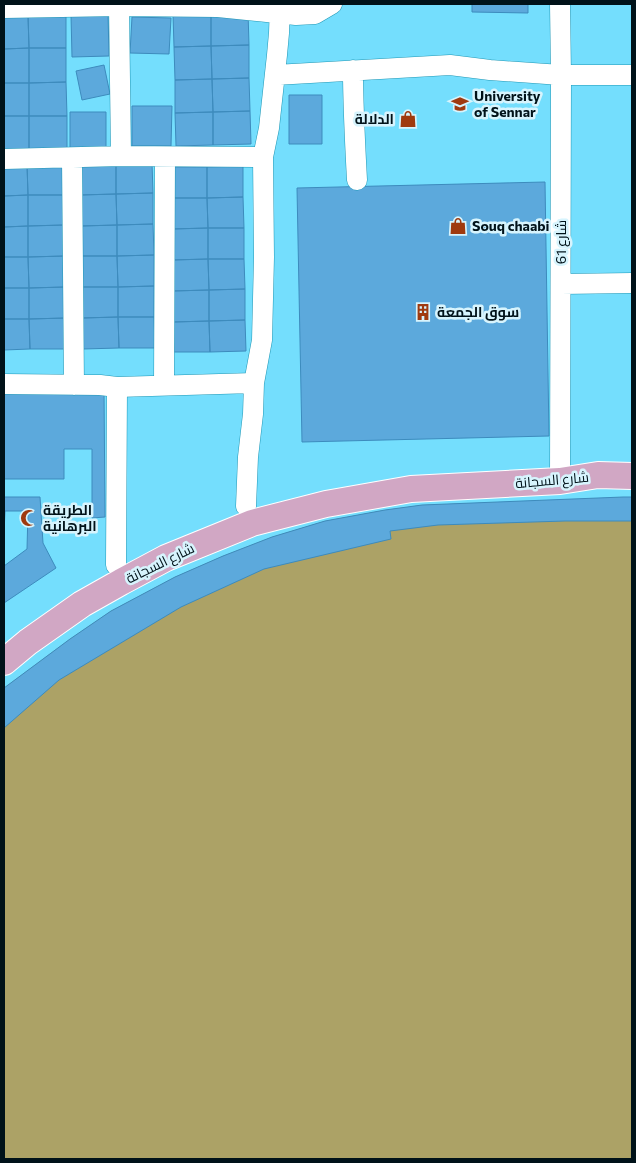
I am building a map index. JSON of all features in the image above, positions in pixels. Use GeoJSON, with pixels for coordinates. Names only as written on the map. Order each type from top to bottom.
{"type":"FeatureCollection","features":[{"type":"Feature","properties":{"kind":"main road","name":"شارع السجانة"},"geometry":{"type":"LineString","coordinates":[[4,639],[73,591],[159,542],[246,506],[322,486],[408,472],[464,468],[632,476]]}},
{"type":"Feature","properties":{"kind":"main road","name":"شارع السجانة"},"geometry":{"type":"LineString","coordinates":[[4,662],[28,642],[82,604],[120,582],[166,558],[252,523],[326,504],[411,489],[560,473]]}},
{"type":"Feature","properties":{"kind":"street"},"geometry":{"type":"LineString","coordinates":[[4,8],[74,5],[164,5],[280,9],[296,15],[315,14],[332,4]]}},
{"type":"Feature","properties":{"kind":"street","name":"شارع 61"},"geometry":{"type":"LineString","coordinates":[[560,4],[562,75],[560,473]]}},
{"type":"Feature","properties":{"kind":"street"},"geometry":{"type":"LineString","coordinates":[[119,6],[121,156]]}},
{"type":"Feature","properties":{"kind":"street"},"geometry":{"type":"LineString","coordinates":[[246,506],[254,383],[262,340],[263,157],[269,128],[280,33],[280,9]]}},
{"type":"Feature","properties":{"kind":"street"},"geometry":{"type":"LineString","coordinates":[[275,75],[450,65],[562,75],[632,76]]}},
{"type":"Feature","properties":{"kind":"street"},"geometry":{"type":"LineString","coordinates":[[353,70],[352,108],[357,180]]}},
{"type":"Feature","properties":{"kind":"street"},"geometry":{"type":"LineString","coordinates":[[4,160],[121,156],[263,157]]}},
{"type":"Feature","properties":{"kind":"street"},"geometry":{"type":"LineString","coordinates":[[164,385],[165,157]]}},
{"type":"Feature","properties":{"kind":"street"},"geometry":{"type":"LineString","coordinates":[[72,158],[74,385]]}},
{"type":"Feature","properties":{"kind":"street"},"geometry":{"type":"LineString","coordinates":[[561,284],[632,283]]}},
{"type":"Feature","properties":{"kind":"street"},"geometry":{"type":"LineString","coordinates":[[4,384],[118,387],[254,383]]}},
{"type":"Feature","properties":{"kind":"street"},"geometry":{"type":"LineString","coordinates":[[116,565],[118,387]]}},
{"type":"Feature","properties":{"kind":"shaded area"},"geometry":{"type":"Polygon","coordinates":[[[632,497],[632,1159],[4,1159],[4,688],[111,611],[175,577],[272,537],[325,521],[422,505],[632,497]]]}},
{"type":"Feature","properties":{"kind":"building"},"geometry":{"type":"Polygon","coordinates":[[[472,4],[528,4],[528,13],[472,12],[472,4]]]}},
{"type":"Feature","properties":{"kind":"building"},"geometry":{"type":"Polygon","coordinates":[[[248,12],[249,45],[211,46],[211,13],[248,12]]]}},
{"type":"Feature","properties":{"kind":"building"},"geometry":{"type":"Polygon","coordinates":[[[211,13],[211,46],[174,47],[173,14],[211,13]]]}},
{"type":"Feature","properties":{"kind":"building"},"geometry":{"type":"Polygon","coordinates":[[[108,14],[109,56],[72,57],[71,15],[108,14]]]}},
{"type":"Feature","properties":{"kind":"building"},"geometry":{"type":"Polygon","coordinates":[[[4,15],[28,15],[29,48],[4,49],[4,15]]]}},
{"type":"Feature","properties":{"kind":"building"},"geometry":{"type":"Polygon","coordinates":[[[28,15],[66,15],[66,48],[29,48],[28,15]]]}},
{"type":"Feature","properties":{"kind":"building"},"geometry":{"type":"Polygon","coordinates":[[[132,17],[171,18],[169,54],[130,53],[132,17]]]}},
{"type":"Feature","properties":{"kind":"building"},"geometry":{"type":"Polygon","coordinates":[[[249,45],[249,78],[212,79],[211,46],[249,45]]]}},
{"type":"Feature","properties":{"kind":"building"},"geometry":{"type":"Polygon","coordinates":[[[211,46],[212,79],[175,80],[174,47],[211,46]]]}},
{"type":"Feature","properties":{"kind":"building"},"geometry":{"type":"Polygon","coordinates":[[[29,48],[66,48],[66,82],[29,83],[29,48]]]}},
{"type":"Feature","properties":{"kind":"building"},"geometry":{"type":"Polygon","coordinates":[[[29,48],[29,83],[4,83],[4,49],[29,48]]]}},
{"type":"Feature","properties":{"kind":"building"},"geometry":{"type":"Polygon","coordinates":[[[104,65],[110,94],[82,100],[76,71],[104,65]]]}},
{"type":"Feature","properties":{"kind":"building"},"geometry":{"type":"Polygon","coordinates":[[[249,78],[250,111],[213,112],[212,79],[249,78]]]}},
{"type":"Feature","properties":{"kind":"building"},"geometry":{"type":"Polygon","coordinates":[[[212,79],[213,112],[175,113],[175,80],[212,79]]]}},
{"type":"Feature","properties":{"kind":"building"},"geometry":{"type":"Polygon","coordinates":[[[66,82],[67,116],[29,116],[29,83],[66,82]]]}},
{"type":"Feature","properties":{"kind":"building"},"geometry":{"type":"Polygon","coordinates":[[[4,83],[29,83],[29,116],[4,116],[4,83]]]}},
{"type":"Feature","properties":{"kind":"building"},"geometry":{"type":"Polygon","coordinates":[[[289,95],[322,95],[322,144],[289,144],[289,95]]]}},
{"type":"Feature","properties":{"kind":"building"},"geometry":{"type":"Polygon","coordinates":[[[132,106],[172,106],[171,146],[132,146],[132,106]]]}},
{"type":"Feature","properties":{"kind":"building"},"geometry":{"type":"Polygon","coordinates":[[[250,111],[251,144],[213,145],[213,112],[250,111]]]}},
{"type":"Feature","properties":{"kind":"building"},"geometry":{"type":"Polygon","coordinates":[[[70,112],[106,112],[106,148],[70,148],[70,112]]]}},
{"type":"Feature","properties":{"kind":"building"},"geometry":{"type":"Polygon","coordinates":[[[213,112],[213,145],[176,146],[175,113],[213,112]]]}},
{"type":"Feature","properties":{"kind":"building"},"geometry":{"type":"Polygon","coordinates":[[[4,116],[29,116],[29,150],[4,150],[4,116]]]}},
{"type":"Feature","properties":{"kind":"building"},"geometry":{"type":"Polygon","coordinates":[[[29,116],[67,116],[67,150],[29,150],[29,116]]]}},
{"type":"Feature","properties":{"kind":"building"},"geometry":{"type":"Polygon","coordinates":[[[116,163],[152,163],[153,193],[116,194],[116,163]]]}},
{"type":"Feature","properties":{"kind":"building"},"geometry":{"type":"Polygon","coordinates":[[[116,163],[116,194],[80,195],[80,164],[116,163]]]}},
{"type":"Feature","properties":{"kind":"building"},"geometry":{"type":"Polygon","coordinates":[[[27,164],[28,195],[4,196],[4,165],[27,164]]]}},
{"type":"Feature","properties":{"kind":"building"},"geometry":{"type":"Polygon","coordinates":[[[27,164],[63,164],[64,195],[28,195],[27,164]]]}},
{"type":"Feature","properties":{"kind":"building"},"geometry":{"type":"Polygon","coordinates":[[[243,166],[243,197],[207,198],[207,167],[243,166]]]}},
{"type":"Feature","properties":{"kind":"building"},"geometry":{"type":"Polygon","coordinates":[[[170,167],[207,167],[207,198],[171,198],[170,167]]]}},
{"type":"Feature","properties":{"kind":"building","name":"سوق الجمعة"},"geometry":{"type":"Polygon","coordinates":[[[545,182],[549,436],[302,442],[297,188],[545,182]]]}},
{"type":"Feature","properties":{"kind":"building"},"geometry":{"type":"Polygon","coordinates":[[[153,193],[153,224],[117,225],[116,194],[153,193]]]}},
{"type":"Feature","properties":{"kind":"building"},"geometry":{"type":"Polygon","coordinates":[[[116,194],[117,225],[81,226],[80,195],[116,194]]]}},
{"type":"Feature","properties":{"kind":"building"},"geometry":{"type":"Polygon","coordinates":[[[28,195],[28,226],[4,227],[4,196],[28,195]]]}},
{"type":"Feature","properties":{"kind":"building"},"geometry":{"type":"Polygon","coordinates":[[[28,195],[64,195],[64,225],[28,226],[28,195]]]}},
{"type":"Feature","properties":{"kind":"building"},"geometry":{"type":"Polygon","coordinates":[[[243,197],[244,228],[208,228],[207,198],[243,197]]]}},
{"type":"Feature","properties":{"kind":"building"},"geometry":{"type":"Polygon","coordinates":[[[171,198],[207,198],[208,228],[172,229],[171,198]]]}},
{"type":"Feature","properties":{"kind":"building"},"geometry":{"type":"Polygon","coordinates":[[[153,224],[154,255],[117,256],[117,225],[153,224]]]}},
{"type":"Feature","properties":{"kind":"building"},"geometry":{"type":"Polygon","coordinates":[[[64,225],[65,256],[28,257],[28,226],[64,225]]]}},
{"type":"Feature","properties":{"kind":"building"},"geometry":{"type":"Polygon","coordinates":[[[117,225],[117,256],[81,256],[81,226],[117,225]]]}},
{"type":"Feature","properties":{"kind":"building"},"geometry":{"type":"Polygon","coordinates":[[[28,226],[28,257],[4,257],[4,227],[28,226]]]}},
{"type":"Feature","properties":{"kind":"building"},"geometry":{"type":"Polygon","coordinates":[[[208,228],[244,228],[244,259],[208,259],[208,228]]]}},
{"type":"Feature","properties":{"kind":"building"},"geometry":{"type":"Polygon","coordinates":[[[208,228],[208,259],[172,260],[172,229],[208,228]]]}},
{"type":"Feature","properties":{"kind":"building"},"geometry":{"type":"Polygon","coordinates":[[[154,255],[154,286],[118,287],[117,256],[154,255]]]}},
{"type":"Feature","properties":{"kind":"building"},"geometry":{"type":"Polygon","coordinates":[[[65,256],[65,287],[29,288],[28,257],[65,256]]]}},
{"type":"Feature","properties":{"kind":"building"},"geometry":{"type":"Polygon","coordinates":[[[81,256],[117,256],[118,287],[82,287],[81,256]]]}},
{"type":"Feature","properties":{"kind":"building"},"geometry":{"type":"Polygon","coordinates":[[[4,257],[28,257],[29,288],[4,288],[4,257]]]}},
{"type":"Feature","properties":{"kind":"building"},"geometry":{"type":"Polygon","coordinates":[[[208,259],[209,290],[172,291],[172,260],[208,259]]]}},
{"type":"Feature","properties":{"kind":"building"},"geometry":{"type":"Polygon","coordinates":[[[208,259],[244,259],[245,289],[209,290],[208,259]]]}},
{"type":"Feature","properties":{"kind":"building"},"geometry":{"type":"Polygon","coordinates":[[[154,286],[154,317],[118,317],[118,287],[154,286]]]}},
{"type":"Feature","properties":{"kind":"building"},"geometry":{"type":"Polygon","coordinates":[[[65,287],[66,318],[29,319],[29,288],[65,287]]]}},
{"type":"Feature","properties":{"kind":"building"},"geometry":{"type":"Polygon","coordinates":[[[82,287],[118,287],[118,317],[82,318],[82,287]]]}},
{"type":"Feature","properties":{"kind":"building"},"geometry":{"type":"Polygon","coordinates":[[[4,288],[29,288],[29,319],[4,319],[4,288]]]}},
{"type":"Feature","properties":{"kind":"building"},"geometry":{"type":"Polygon","coordinates":[[[245,289],[245,320],[209,321],[209,290],[245,289]]]}},
{"type":"Feature","properties":{"kind":"building"},"geometry":{"type":"Polygon","coordinates":[[[209,290],[209,321],[173,322],[172,291],[209,290]]]}},
{"type":"Feature","properties":{"kind":"building"},"geometry":{"type":"Polygon","coordinates":[[[118,317],[119,348],[83,349],[82,318],[118,317]]]}},
{"type":"Feature","properties":{"kind":"building"},"geometry":{"type":"Polygon","coordinates":[[[118,317],[154,317],[155,348],[119,348],[118,317]]]}},
{"type":"Feature","properties":{"kind":"building"},"geometry":{"type":"Polygon","coordinates":[[[66,318],[66,349],[30,349],[29,319],[66,318]]]}},
{"type":"Feature","properties":{"kind":"building"},"geometry":{"type":"Polygon","coordinates":[[[4,319],[29,319],[30,349],[4,350],[4,319]]]}},
{"type":"Feature","properties":{"kind":"building"},"geometry":{"type":"Polygon","coordinates":[[[245,320],[246,351],[210,352],[209,321],[245,320]]]}},
{"type":"Feature","properties":{"kind":"building"},"geometry":{"type":"Polygon","coordinates":[[[209,321],[210,352],[174,352],[173,322],[209,321]]]}},
{"type":"Feature","properties":{"kind":"building"},"geometry":{"type":"Polygon","coordinates":[[[104,389],[105,517],[92,518],[92,449],[64,449],[64,479],[4,479],[4,390],[104,389]]]}},
{"type":"Feature","properties":{"kind":"building"},"geometry":{"type":"Polygon","coordinates":[[[4,497],[40,497],[43,543],[56,568],[4,603],[4,566],[27,549],[28,511],[5,511],[4,533],[4,497]]]}},
{"type":"Feature","properties":{"kind":"building"},"geometry":{"type":"Polygon","coordinates":[[[632,497],[632,521],[438,525],[390,531],[391,539],[264,569],[181,607],[59,680],[4,728],[4,688],[70,639],[111,611],[175,577],[272,537],[325,521],[422,505],[632,497]]]}},
{"type":"Feature","properties":{"kind":"place","name":"University of Sennar"},"geometry":{"type":"Point","coordinates":[460,104]}},
{"type":"Feature","properties":{"kind":"place","name":"الدلالة"},"geometry":{"type":"Point","coordinates":[408,119]}},
{"type":"Feature","properties":{"kind":"place","name":"Souq chaabi"},"geometry":{"type":"Point","coordinates":[458,226]}},
{"type":"Feature","properties":{"kind":"place","name":"سوق الجمعة"},"geometry":{"type":"Point","coordinates":[423,312]}},
{"type":"Feature","properties":{"kind":"place","name":"الطريقة البرهانية"},"geometry":{"type":"Point","coordinates":[29,518]}}]}
